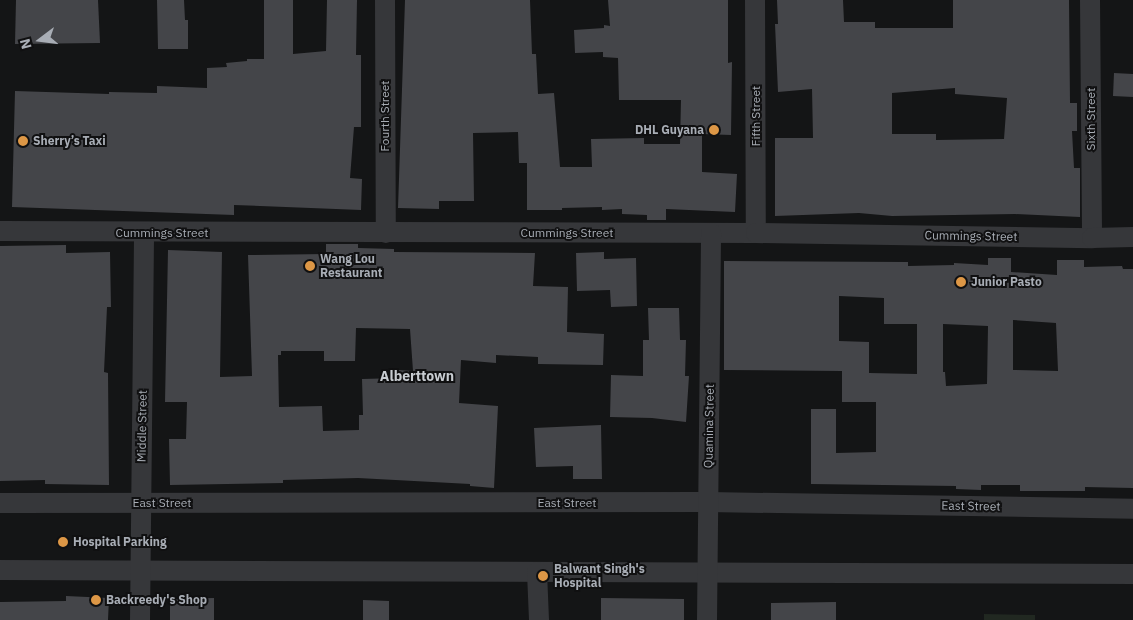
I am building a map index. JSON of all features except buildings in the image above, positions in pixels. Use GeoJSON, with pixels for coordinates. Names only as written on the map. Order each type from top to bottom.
{"type":"FeatureCollection","features":[{"type":"Feature","properties":{"kind":"street","name":"Fourth Street"},"geometry":{"type":"LineString","coordinates":[[385,0],[386,233]]}},
{"type":"Feature","properties":{"kind":"street","name":"Fifth Street"},"geometry":{"type":"LineString","coordinates":[[755,0],[756,232]]}},
{"type":"Feature","properties":{"kind":"street","name":"Sixth Street"},"geometry":{"type":"LineString","coordinates":[[1090,0],[1092,238]]}},
{"type":"Feature","properties":{"kind":"street","name":"Cummings Street"},"geometry":{"type":"LineString","coordinates":[[0,231],[144,233],[756,232],[1092,238],[1133,237]]}},
{"type":"Feature","properties":{"kind":"street","name":"Quamina Street"},"geometry":{"type":"LineString","coordinates":[[707,620],[711,232]]}},
{"type":"Feature","properties":{"kind":"street","name":"Middle Street"},"geometry":{"type":"LineString","coordinates":[[140,620],[144,233]]}},
{"type":"Feature","properties":{"kind":"street","name":"East Street"},"geometry":{"type":"LineString","coordinates":[[0,503],[708,502],[1133,509]]}},
{"type":"Feature","properties":{"kind":"street"},"geometry":{"type":"LineString","coordinates":[[0,570],[1133,574]]}},
{"type":"Feature","properties":{"kind":"street"},"geometry":{"type":"LineString","coordinates":[[537,572],[539,620]]}},
{"type":"Feature","properties":{"kind":"shaded area"},"geometry":{"type":"Polygon","coordinates":[[[984,614],[1035,615],[1035,620],[984,620],[984,614]]]}},
{"type":"Feature","properties":{"kind":"place","name":"DHL Guyana"},"geometry":{"type":"Point","coordinates":[714,130]}},
{"type":"Feature","properties":{"kind":"place","name":"Sherry’s Taxi"},"geometry":{"type":"Point","coordinates":[23,141]}},
{"type":"Feature","properties":{"kind":"place","name":"Wang Lou Restaurant"},"geometry":{"type":"Point","coordinates":[310,266]}},
{"type":"Feature","properties":{"kind":"place","name":"Junior Pasto"},"geometry":{"type":"Point","coordinates":[961,282]}},
{"type":"Feature","properties":{"kind":"place","name":"Hospital Parking"},"geometry":{"type":"Point","coordinates":[63,542]}},
{"type":"Feature","properties":{"kind":"place","name":"Balwant Singh's Hospital"},"geometry":{"type":"Point","coordinates":[543,576]}},
{"type":"Feature","properties":{"kind":"place","name":"Backreedy's Shop"},"geometry":{"type":"Point","coordinates":[96,600]}},
{"type":"Feature","properties":{"kind":"district","name":"Alberttown"},"geometry":{"type":"Point","coordinates":[417,376]}}]}
